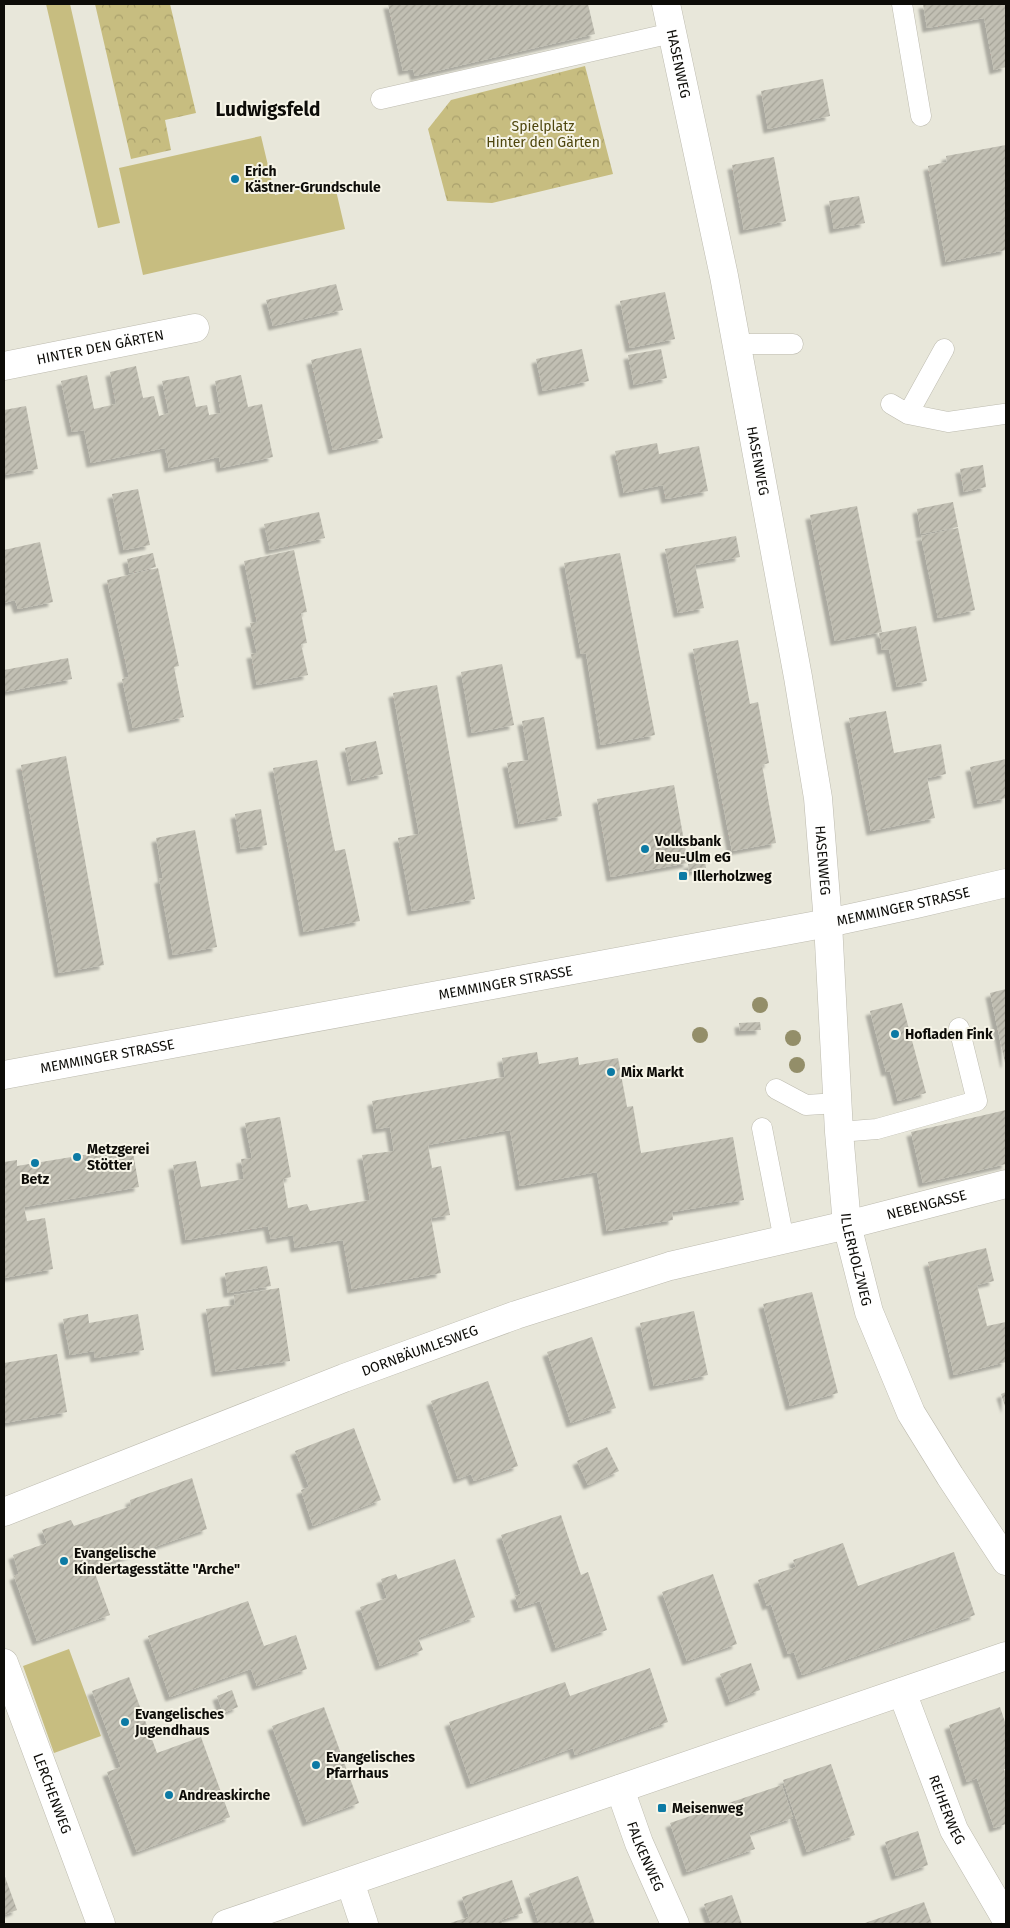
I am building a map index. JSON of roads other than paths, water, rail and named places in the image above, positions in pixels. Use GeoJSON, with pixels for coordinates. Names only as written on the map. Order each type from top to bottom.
{"type":"FeatureCollection","features":[{"type":"Feature","properties":{"kind":"street","name":"HASENWEG"},"geometry":{"type":"LineString","coordinates":[[667,4],[724,276],[798,677],[818,798],[828,922]]}},
{"type":"Feature","properties":{"kind":"street","name":"HINTER DEN GÄRTEN"},"geometry":{"type":"LineString","coordinates":[[4,366],[195,328]]}},
{"type":"Feature","properties":{"kind":"street","name":"MEMMINGER STRASSE"},"geometry":{"type":"LineString","coordinates":[[4,1075],[828,922],[1006,883]]}},
{"type":"Feature","properties":{"kind":"street","name":"ILLERHOLZWEG"},"geometry":{"type":"LineString","coordinates":[[828,922],[839,1132],[847,1226],[869,1312],[911,1413],[1006,1561]]}},
{"type":"Feature","properties":{"kind":"street","name":"NEBENGASSE"},"geometry":{"type":"LineString","coordinates":[[847,1226],[1006,1184]]}},
{"type":"Feature","properties":{"kind":"street","name":"DORNBÄUMLESWEG"},"geometry":{"type":"LineString","coordinates":[[4,1512],[335,1382],[516,1315],[670,1266],[847,1226]]}},
{"type":"Feature","properties":{"kind":"street"},"geometry":{"type":"LineString","coordinates":[[226,1924],[1006,1656]]}},
{"type":"Feature","properties":{"kind":"street","name":"LERCHENWEG"},"geometry":{"type":"LineString","coordinates":[[4,1663],[101,1924]]}},
{"type":"Feature","properties":{"kind":"street","name":"REIHERWEG"},"geometry":{"type":"LineString","coordinates":[[902,1692],[954,1830],[1006,1919]]}},
{"type":"Feature","properties":{"kind":"street","name":"FALKENWEG"},"geometry":{"type":"LineString","coordinates":[[620,1789],[639,1843],[675,1924]]}},
{"type":"Feature","properties":{"kind":"street"},"geometry":{"type":"LineString","coordinates":[[350,1882],[364,1924]]}},
{"type":"Feature","properties":{"kind":"lane"},"geometry":{"type":"LineString","coordinates":[[902,4],[921,116]]}},
{"type":"Feature","properties":{"kind":"lane"},"geometry":{"type":"LineString","coordinates":[[381,99],[672,33]]}},
{"type":"Feature","properties":{"kind":"lane"},"geometry":{"type":"LineString","coordinates":[[737,344],[793,344]]}},
{"type":"Feature","properties":{"kind":"lane"},"geometry":{"type":"LineString","coordinates":[[944,350],[899,409],[948,422],[1004,414]]}},
{"type":"Feature","properties":{"kind":"lane"},"geometry":{"type":"LineString","coordinates":[[839,1132],[877,1129],[977,1101],[959,1028]]}},
{"type":"Feature","properties":{"kind":"lane"},"geometry":{"type":"LineString","coordinates":[[776,1089],[806,1105],[838,1103]]}},
{"type":"Feature","properties":{"kind":"lane"},"geometry":{"type":"LineString","coordinates":[[762,1128],[784,1240]]}},
{"type":"Feature","properties":{"kind":"place","name":"Erich Kästner-Grundschule"},"geometry":{"type":"Point","coordinates":[235,179]}},
{"type":"Feature","properties":{"kind":"place","name":"Volksbank Neu-Ulm eG"},"geometry":{"type":"Point","coordinates":[645,849]}},
{"type":"Feature","properties":{"kind":"place","name":"Illerholzweg"},"geometry":{"type":"Point","coordinates":[683,876]}},
{"type":"Feature","properties":{"kind":"place","name":"Hofladen Fink"},"geometry":{"type":"Point","coordinates":[895,1034]}},
{"type":"Feature","properties":{"kind":"place","name":"Mix Markt"},"geometry":{"type":"Point","coordinates":[611,1072]}},
{"type":"Feature","properties":{"kind":"place","name":"Metzgerei Stötter"},"geometry":{"type":"Point","coordinates":[77,1157]}},
{"type":"Feature","properties":{"kind":"place","name":"Betz"},"geometry":{"type":"Point","coordinates":[35,1163]}},
{"type":"Feature","properties":{"kind":"place","name":"Evangelische Kindertagesstätte \"Arche\""},"geometry":{"type":"Point","coordinates":[64,1561]}},
{"type":"Feature","properties":{"kind":"place","name":"Evangelisches Jugendhaus"},"geometry":{"type":"Point","coordinates":[125,1722]}},
{"type":"Feature","properties":{"kind":"place","name":"Evangelisches Pfarrhaus"},"geometry":{"type":"Point","coordinates":[316,1765]}},
{"type":"Feature","properties":{"kind":"place","name":"Andreaskirche"},"geometry":{"type":"Point","coordinates":[169,1795]}},
{"type":"Feature","properties":{"kind":"place","name":"Meisenweg"},"geometry":{"type":"Point","coordinates":[662,1808]}},
{"type":"Feature","properties":{"kind":"district","name":"Ludwigsfeld"},"geometry":{"type":"Point","coordinates":[268,109]}},
{"type":"Feature","properties":{"kind":"park label","name":"Spielplatz Hinter den Gärten"},"geometry":{"type":"Point","coordinates":[543,134]}}]}
